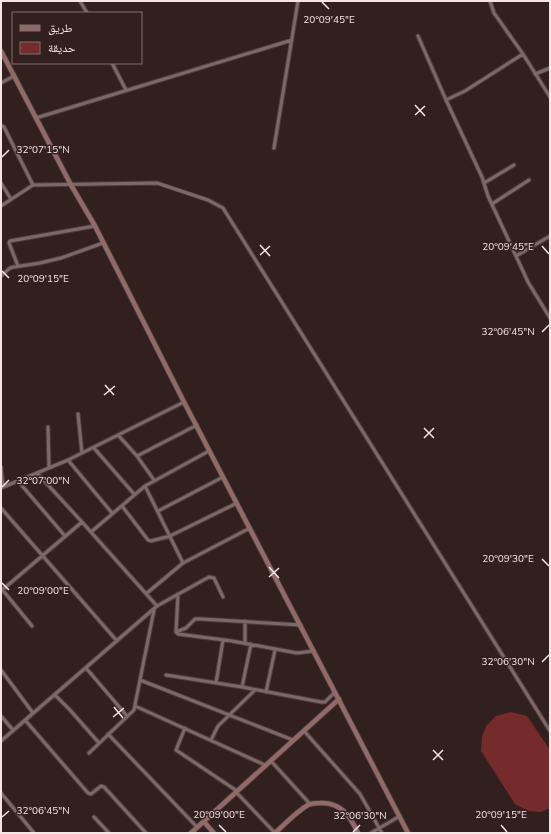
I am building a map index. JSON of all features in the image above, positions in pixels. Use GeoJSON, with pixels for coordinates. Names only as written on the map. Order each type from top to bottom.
{"type":"FeatureCollection","features":[{"type":"Feature","properties":{"kind":"street"},"geometry":{"type":"LineString","coordinates":[[80,1],[86,12]]}},
{"type":"Feature","properties":{"kind":"street"},"geometry":{"type":"LineString","coordinates":[[274,148],[298,1]]}},
{"type":"Feature","properties":{"kind":"street"},"geometry":{"type":"LineString","coordinates":[[490,1],[494,13],[523,54],[550,97]]}},
{"type":"Feature","properties":{"kind":"street"},"geometry":{"type":"LineString","coordinates":[[418,36],[528,282],[550,318]]}},
{"type":"Feature","properties":{"kind":"street"},"geometry":{"type":"LineString","coordinates":[[36,118],[292,40]]}},
{"type":"Feature","properties":{"kind":"street"},"geometry":{"type":"LineString","coordinates":[[1,51],[71,185],[95,226],[209,451],[301,625],[408,833]]}},
{"type":"Feature","properties":{"kind":"street"},"geometry":{"type":"LineString","coordinates":[[446,100],[477,83],[523,54]]}},
{"type":"Feature","properties":{"kind":"street"},"geometry":{"type":"LineString","coordinates":[[113,64],[126,90]]}},
{"type":"Feature","properties":{"kind":"street"},"geometry":{"type":"LineString","coordinates":[[535,74],[550,68]]}},
{"type":"Feature","properties":{"kind":"street"},"geometry":{"type":"LineString","coordinates":[[1,83],[14,76]]}},
{"type":"Feature","properties":{"kind":"street"},"geometry":{"type":"LineString","coordinates":[[1,125],[4,127],[33,185]]}},
{"type":"Feature","properties":{"kind":"street"},"geometry":{"type":"LineString","coordinates":[[484,183],[514,165]]}},
{"type":"Feature","properties":{"kind":"street"},"geometry":{"type":"LineString","coordinates":[[492,204],[529,180]]}},
{"type":"Feature","properties":{"kind":"street"},"geometry":{"type":"LineString","coordinates":[[1,183],[11,198]]}},
{"type":"Feature","properties":{"kind":"street"},"geometry":{"type":"LineString","coordinates":[[1,206],[11,198],[33,185],[157,183],[208,200],[223,208],[550,731]]}},
{"type":"Feature","properties":{"kind":"street"},"geometry":{"type":"LineString","coordinates":[[18,266],[9,243],[10,241],[95,226]]}},
{"type":"Feature","properties":{"kind":"street"},"geometry":{"type":"LineString","coordinates":[[516,256],[550,236]]}},
{"type":"Feature","properties":{"kind":"street"},"geometry":{"type":"LineString","coordinates":[[1,276],[10,268],[61,258],[103,243]]}},
{"type":"Feature","properties":{"kind":"street"},"geometry":{"type":"LineString","coordinates":[[1,467],[2,487],[37,474],[94,448],[184,402]]}},
{"type":"Feature","properties":{"kind":"street"},"geometry":{"type":"LineString","coordinates":[[78,414],[82,453]]}},
{"type":"Feature","properties":{"kind":"street"},"geometry":{"type":"LineString","coordinates":[[137,456],[197,426]]}},
{"type":"Feature","properties":{"kind":"street"},"geometry":{"type":"LineString","coordinates":[[48,427],[49,468]]}},
{"type":"Feature","properties":{"kind":"street"},"geometry":{"type":"LineString","coordinates":[[118,435],[137,456],[154,480]]}},
{"type":"Feature","properties":{"kind":"street"},"geometry":{"type":"LineString","coordinates":[[94,448],[134,494]]}},
{"type":"Feature","properties":{"kind":"street"},"geometry":{"type":"LineString","coordinates":[[91,532],[145,486],[209,451]]}},
{"type":"Feature","properties":{"kind":"street"},"geometry":{"type":"LineString","coordinates":[[68,460],[112,513]]}},
{"type":"Feature","properties":{"kind":"street"},"geometry":{"type":"LineString","coordinates":[[37,474],[157,606]]}},
{"type":"Feature","properties":{"kind":"street"},"geometry":{"type":"LineString","coordinates":[[158,511],[223,477]]}},
{"type":"Feature","properties":{"kind":"street"},"geometry":{"type":"LineString","coordinates":[[18,482],[65,536]]}},
{"type":"Feature","properties":{"kind":"street"},"geometry":{"type":"LineString","coordinates":[[145,486],[183,563]]}},
{"type":"Feature","properties":{"kind":"street"},"geometry":{"type":"LineString","coordinates":[[122,506],[148,540],[154,541],[170,536],[237,503]]}},
{"type":"Feature","properties":{"kind":"street"},"geometry":{"type":"LineString","coordinates":[[1,508],[116,641]]}},
{"type":"Feature","properties":{"kind":"street"},"geometry":{"type":"LineString","coordinates":[[32,626],[1,590],[82,522]]}},
{"type":"Feature","properties":{"kind":"street"},"geometry":{"type":"LineString","coordinates":[[146,593],[183,563],[250,528]]}},
{"type":"Feature","properties":{"kind":"street"},"geometry":{"type":"LineString","coordinates":[[1,741],[157,606],[212,577],[214,578],[223,597]]}},
{"type":"Feature","properties":{"kind":"street"},"geometry":{"type":"LineString","coordinates":[[176,632],[178,594]]}},
{"type":"Feature","properties":{"kind":"street"},"geometry":{"type":"LineString","coordinates":[[89,753],[134,710],[154,609]]}},
{"type":"Feature","properties":{"kind":"street"},"geometry":{"type":"LineString","coordinates":[[176,632],[186,628],[195,619],[301,625]]}},
{"type":"Feature","properties":{"kind":"street"},"geometry":{"type":"LineString","coordinates":[[245,621],[245,643]]}},
{"type":"Feature","properties":{"kind":"street"},"geometry":{"type":"LineString","coordinates":[[176,632],[178,634],[251,644],[275,650],[297,653],[314,652]]}},
{"type":"Feature","properties":{"kind":"street"},"geometry":{"type":"LineString","coordinates":[[216,683],[223,640]]}},
{"type":"Feature","properties":{"kind":"street"},"geometry":{"type":"LineString","coordinates":[[242,687],[251,644]]}},
{"type":"Feature","properties":{"kind":"street"},"geometry":{"type":"LineString","coordinates":[[266,692],[275,650]]}},
{"type":"Feature","properties":{"kind":"street"},"geometry":{"type":"LineString","coordinates":[[86,668],[127,716]]}},
{"type":"Feature","properties":{"kind":"street"},"geometry":{"type":"LineString","coordinates":[[1,670],[33,713]]}},
{"type":"Feature","properties":{"kind":"street"},"geometry":{"type":"LineString","coordinates":[[166,675],[242,687],[321,702],[325,702],[335,692]]}},
{"type":"Feature","properties":{"kind":"street"},"geometry":{"type":"LineString","coordinates":[[140,680],[294,740]]}},
{"type":"Feature","properties":{"kind":"street"},"geometry":{"type":"LineString","coordinates":[[211,740],[218,726],[254,690]]}},
{"type":"Feature","properties":{"kind":"street"},"geometry":{"type":"LineString","coordinates":[[55,695],[99,743]]}},
{"type":"Feature","properties":{"kind":"street"},"geometry":{"type":"LineString","coordinates":[[191,833],[339,699]]}},
{"type":"Feature","properties":{"kind":"street"},"geometry":{"type":"LineString","coordinates":[[135,706],[265,766]]}},
{"type":"Feature","properties":{"kind":"street"},"geometry":{"type":"LineString","coordinates":[[1,716],[14,730]]}},
{"type":"Feature","properties":{"kind":"street"},"geometry":{"type":"LineString","coordinates":[[25,720],[88,793],[91,794],[101,786],[104,787],[146,833]]}},
{"type":"Feature","properties":{"kind":"street"},"geometry":{"type":"LineString","coordinates":[[185,728],[176,750],[236,792],[275,833],[310,804],[322,803],[333,804],[340,807],[348,814],[358,833]]}},
{"type":"Feature","properties":{"kind":"street"},"geometry":{"type":"LineString","coordinates":[[304,731],[360,794],[382,833]]}},
{"type":"Feature","properties":{"kind":"street"},"geometry":{"type":"LineString","coordinates":[[108,734],[197,827]]}},
{"type":"Feature","properties":{"kind":"street"},"geometry":{"type":"LineString","coordinates":[[270,761],[310,804]]}},
{"type":"Feature","properties":{"kind":"street"},"geometry":{"type":"LineString","coordinates":[[1,793],[34,833]]}},
{"type":"Feature","properties":{"kind":"street"},"geometry":{"type":"LineString","coordinates":[[94,816],[109,833]]}},
{"type":"Feature","properties":{"kind":"street"},"geometry":{"type":"LineString","coordinates":[[371,833],[400,816]]}},
{"type":"Feature","properties":{"kind":"street"},"geometry":{"type":"LineString","coordinates":[[204,822],[214,833]]}},
{"type":"Feature","properties":{"kind":"green space"},"geometry":{"type":"Polygon","coordinates":[[[511,712],[527,716],[550,750],[550,808],[541,812],[528,811],[515,804],[481,751],[482,737],[486,726],[496,716],[511,712]]]}}]}
